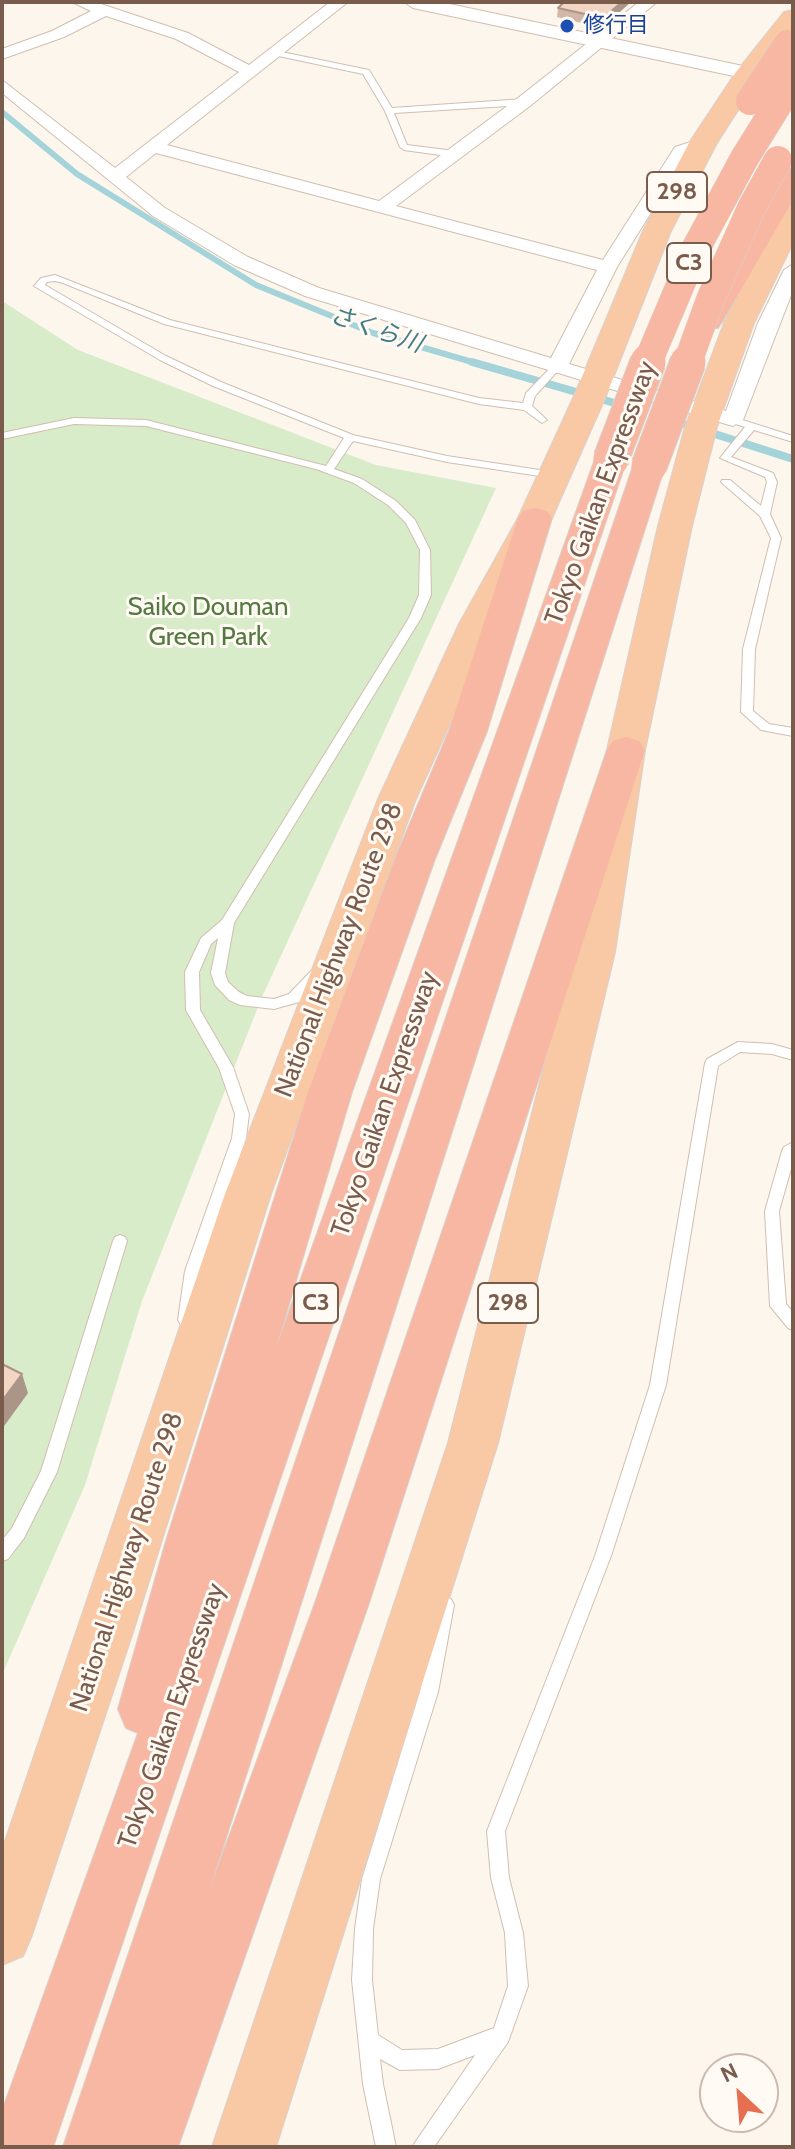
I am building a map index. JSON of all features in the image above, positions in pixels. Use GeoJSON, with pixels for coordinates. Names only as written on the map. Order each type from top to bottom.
{"type":"FeatureCollection","features":[{"type":"Feature","properties":{"kind":"highway","name":"National Highway Route 298"},"geometry":{"type":"LineString","coordinates":[[2,1935],[248,1194],[337,951],[397,799],[445,693],[535,518],[594,387],[657,231],[703,143],[749,72],[793,17]]}},
{"type":"Feature","properties":{"kind":"highway"},"geometry":{"type":"LineString","coordinates":[[672,299],[683,249],[717,160],[750,100],[793,37]]}},
{"type":"Feature","properties":{"kind":"highway","name":"Tokyo Gaikan Expressway"},"geometry":{"type":"LineString","coordinates":[[21,2147],[601,488],[672,299],[731,182],[793,82]]}},
{"type":"Feature","properties":{"kind":"highway","name":"Tokyo Gaikan Expressway"},"geometry":{"type":"LineString","coordinates":[[95,2147],[644,481],[692,346],[752,207],[793,134]]}},
{"type":"Feature","properties":{"kind":"highway"},"geometry":{"type":"LineString","coordinates":[[692,346],[793,176]]}},
{"type":"Feature","properties":{"kind":"highway","name":"298"},"geometry":{"type":"LineString","coordinates":[[244,2147],[473,1443],[594,952],[626,750],[675,526],[720,430],[739,323],[793,214]]}},
{"type":"Feature","properties":{"kind":"highway"},"geometry":{"type":"LineString","coordinates":[[45,2078],[192,1541],[330,1092],[415,859],[468,731],[535,518]]}},
{"type":"Feature","properties":{"kind":"highway"},"geometry":{"type":"LineString","coordinates":[[146,2147],[342,1603],[626,750]]}},
{"type":"Feature","properties":{"kind":"street"},"geometry":{"type":"LineString","coordinates":[[80,2],[182,36],[249,71]]}},
{"type":"Feature","properties":{"kind":"street"},"geometry":{"type":"LineString","coordinates":[[115,177],[340,2]]}},
{"type":"Feature","properties":{"kind":"street"},"geometry":{"type":"LineString","coordinates":[[413,2],[793,82]]}},
{"type":"Feature","properties":{"kind":"street"},"geometry":{"type":"LineString","coordinates":[[383,207],[602,42],[649,2]]}},
{"type":"Feature","properties":{"kind":"street"},"geometry":{"type":"LineString","coordinates":[[2,54],[58,34],[105,10]]}},
{"type":"Feature","properties":{"kind":"street"},"geometry":{"type":"LineString","coordinates":[[2,85],[159,212],[241,261],[312,292],[554,368],[594,387],[720,430],[793,270]]}},
{"type":"Feature","properties":{"kind":"street"},"geometry":{"type":"LineString","coordinates":[[554,368],[608,267],[681,151],[703,143]]}},
{"type":"Feature","properties":{"kind":"street"},"geometry":{"type":"LineString","coordinates":[[153,147],[608,267]]}},
{"type":"Feature","properties":{"kind":"street"},"geometry":{"type":"LineString","coordinates":[[768,323],[793,330]]}},
{"type":"Feature","properties":{"kind":"lane"},"geometry":{"type":"LineString","coordinates":[[272,52],[366,72],[389,111],[404,147],[455,154]]}},
{"type":"Feature","properties":{"kind":"lane"},"geometry":{"type":"LineString","coordinates":[[389,111],[524,102]]}},
{"type":"Feature","properties":{"kind":"lane"},"geometry":{"type":"LineString","coordinates":[[542,420],[527,407],[479,401],[167,322],[55,278],[44,280],[39,286],[163,358],[350,437],[447,459],[553,475]]}},
{"type":"Feature","properties":{"kind":"lane"},"geometry":{"type":"LineString","coordinates":[[527,407],[530,395],[554,368]]}},
{"type":"Feature","properties":{"kind":"lane"},"geometry":{"type":"LineString","coordinates":[[2,436],[74,421],[146,423],[328,470],[376,491],[405,513],[425,550],[425,595],[415,618],[227,923],[202,949],[192,972],[190,993],[195,1016],[226,1067],[242,1114],[239,1138],[193,1271],[168,1439]]}},
{"type":"Feature","properties":{"kind":"lane"},"geometry":{"type":"LineString","coordinates":[[765,514],[772,482],[769,475],[725,458],[720,430],[793,439]]}},
{"type":"Feature","properties":{"kind":"lane"},"geometry":{"type":"LineString","coordinates":[[328,470],[350,437]]}},
{"type":"Feature","properties":{"kind":"lane"},"geometry":{"type":"LineString","coordinates":[[726,482],[765,514],[776,538],[749,649],[747,712],[765,727],[793,732]]}},
{"type":"Feature","properties":{"kind":"lane"},"geometry":{"type":"LineString","coordinates":[[227,923],[218,973],[222,985],[245,1001],[274,1004],[294,998],[337,951]]}},
{"type":"Feature","properties":{"kind":"lane"},"geometry":{"type":"LineString","coordinates":[[422,2147],[501,2035],[518,1986],[514,1933],[500,1878],[496,1831],[603,1556],[658,1385],[712,1063],[738,1047],[772,1049],[793,1055]]}},
{"type":"Feature","properties":{"kind":"lane"},"geometry":{"type":"LineString","coordinates":[[793,1148],[789,1151],[772,1211],[778,1306],[793,1323]]}},
{"type":"Feature","properties":{"kind":"lane"},"geometry":{"type":"LineString","coordinates":[[2,1553],[18,1533],[49,1472],[120,1241]]}},
{"type":"Feature","properties":{"kind":"lane"},"geometry":{"type":"LineString","coordinates":[[386,2147],[373,2084],[371,2042],[362,1980],[371,1879],[429,1692],[473,1443]]}},
{"type":"Feature","properties":{"kind":"lane"},"geometry":{"type":"LineString","coordinates":[[371,2042],[400,2060],[438,2059],[501,2035]]}},
{"type":"Feature","properties":{"kind":"green space","name":"Saiko Douman Green Park"},"geometry":{"type":"Polygon","coordinates":[[[2,301],[78,350],[376,465],[496,488],[262,997],[142,1301],[85,1485],[2,1675],[2,301]]]}},
{"type":"Feature","properties":{"kind":"building"},"geometry":{"type":"Polygon","coordinates":[[[564,2],[622,2],[603,18],[558,8],[564,2]]]}},
{"type":"Feature","properties":{"kind":"building"},"geometry":{"type":"Polygon","coordinates":[[[2,1364],[22,1374],[2,1401],[2,1364]]]}},
{"type":"Feature","properties":{"kind":"waterway","name":"さくら川"},"geometry":{"type":"LineString","coordinates":[[2,112],[77,174],[256,285],[373,333],[479,364]]}},
{"type":"Feature","properties":{"kind":"waterway","name":"さくら川"},"geometry":{"type":"LineString","coordinates":[[472,362],[625,406]]}},
{"type":"Feature","properties":{"kind":"waterway","name":"さくら川"},"geometry":{"type":"LineString","coordinates":[[671,420],[793,459]]}},
{"type":"Feature","properties":{"kind":"place","name":"修行目"},"geometry":{"type":"Point","coordinates":[567,26]}}]}
